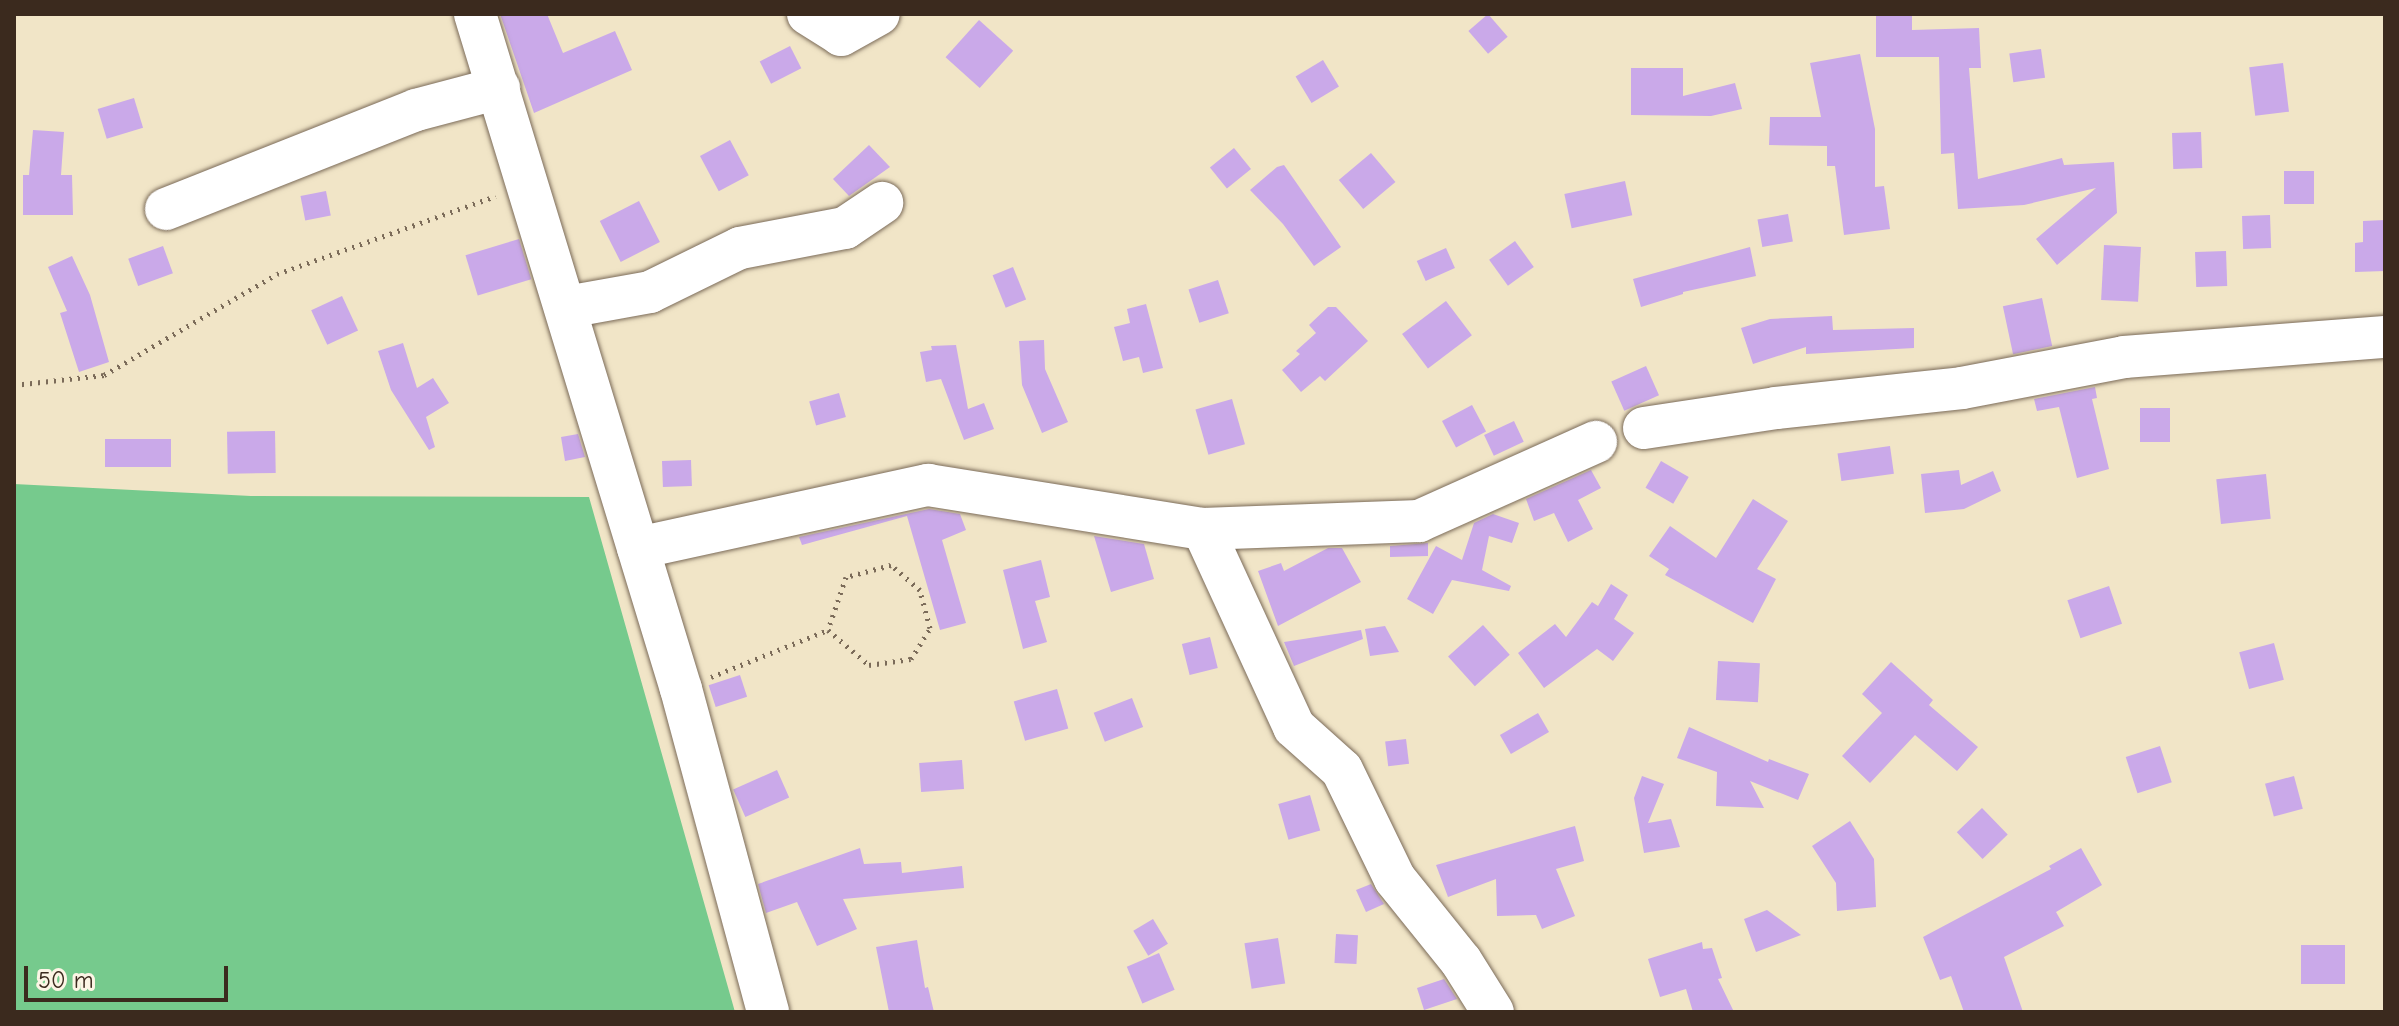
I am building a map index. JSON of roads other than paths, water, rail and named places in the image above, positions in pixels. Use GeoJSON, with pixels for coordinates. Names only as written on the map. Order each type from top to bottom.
{"type":"FeatureCollection","features":[{"type":"Feature","properties":{"kind":"street"},"geometry":{"type":"LineString","coordinates":[[475,14],[567,307],[681,689],[768,1012]]}},
{"type":"Feature","properties":{"kind":"street"},"geometry":{"type":"LineString","coordinates":[[808,14],[841,35],[879,14]]}},
{"type":"Feature","properties":{"kind":"street"},"geometry":{"type":"LineString","coordinates":[[166,209],[416,110],[499,88]]}},
{"type":"Feature","properties":{"kind":"street"},"geometry":{"type":"LineString","coordinates":[[567,307],[650,292],[740,248],[845,228],[882,203]]}},
{"type":"Feature","properties":{"kind":"street"},"geometry":{"type":"LineString","coordinates":[[1644,428],[1776,408],[1962,388],[2124,357],[2385,337]]}},
{"type":"Feature","properties":{"kind":"street"},"geometry":{"type":"LineString","coordinates":[[638,548],[928,485],[1203,529],[1419,521],[1596,442]]}},
{"type":"Feature","properties":{"kind":"street"},"geometry":{"type":"LineString","coordinates":[[1203,529],[1294,727],[1342,770],[1395,879],[1461,961],[1493,1012]]}}]}
